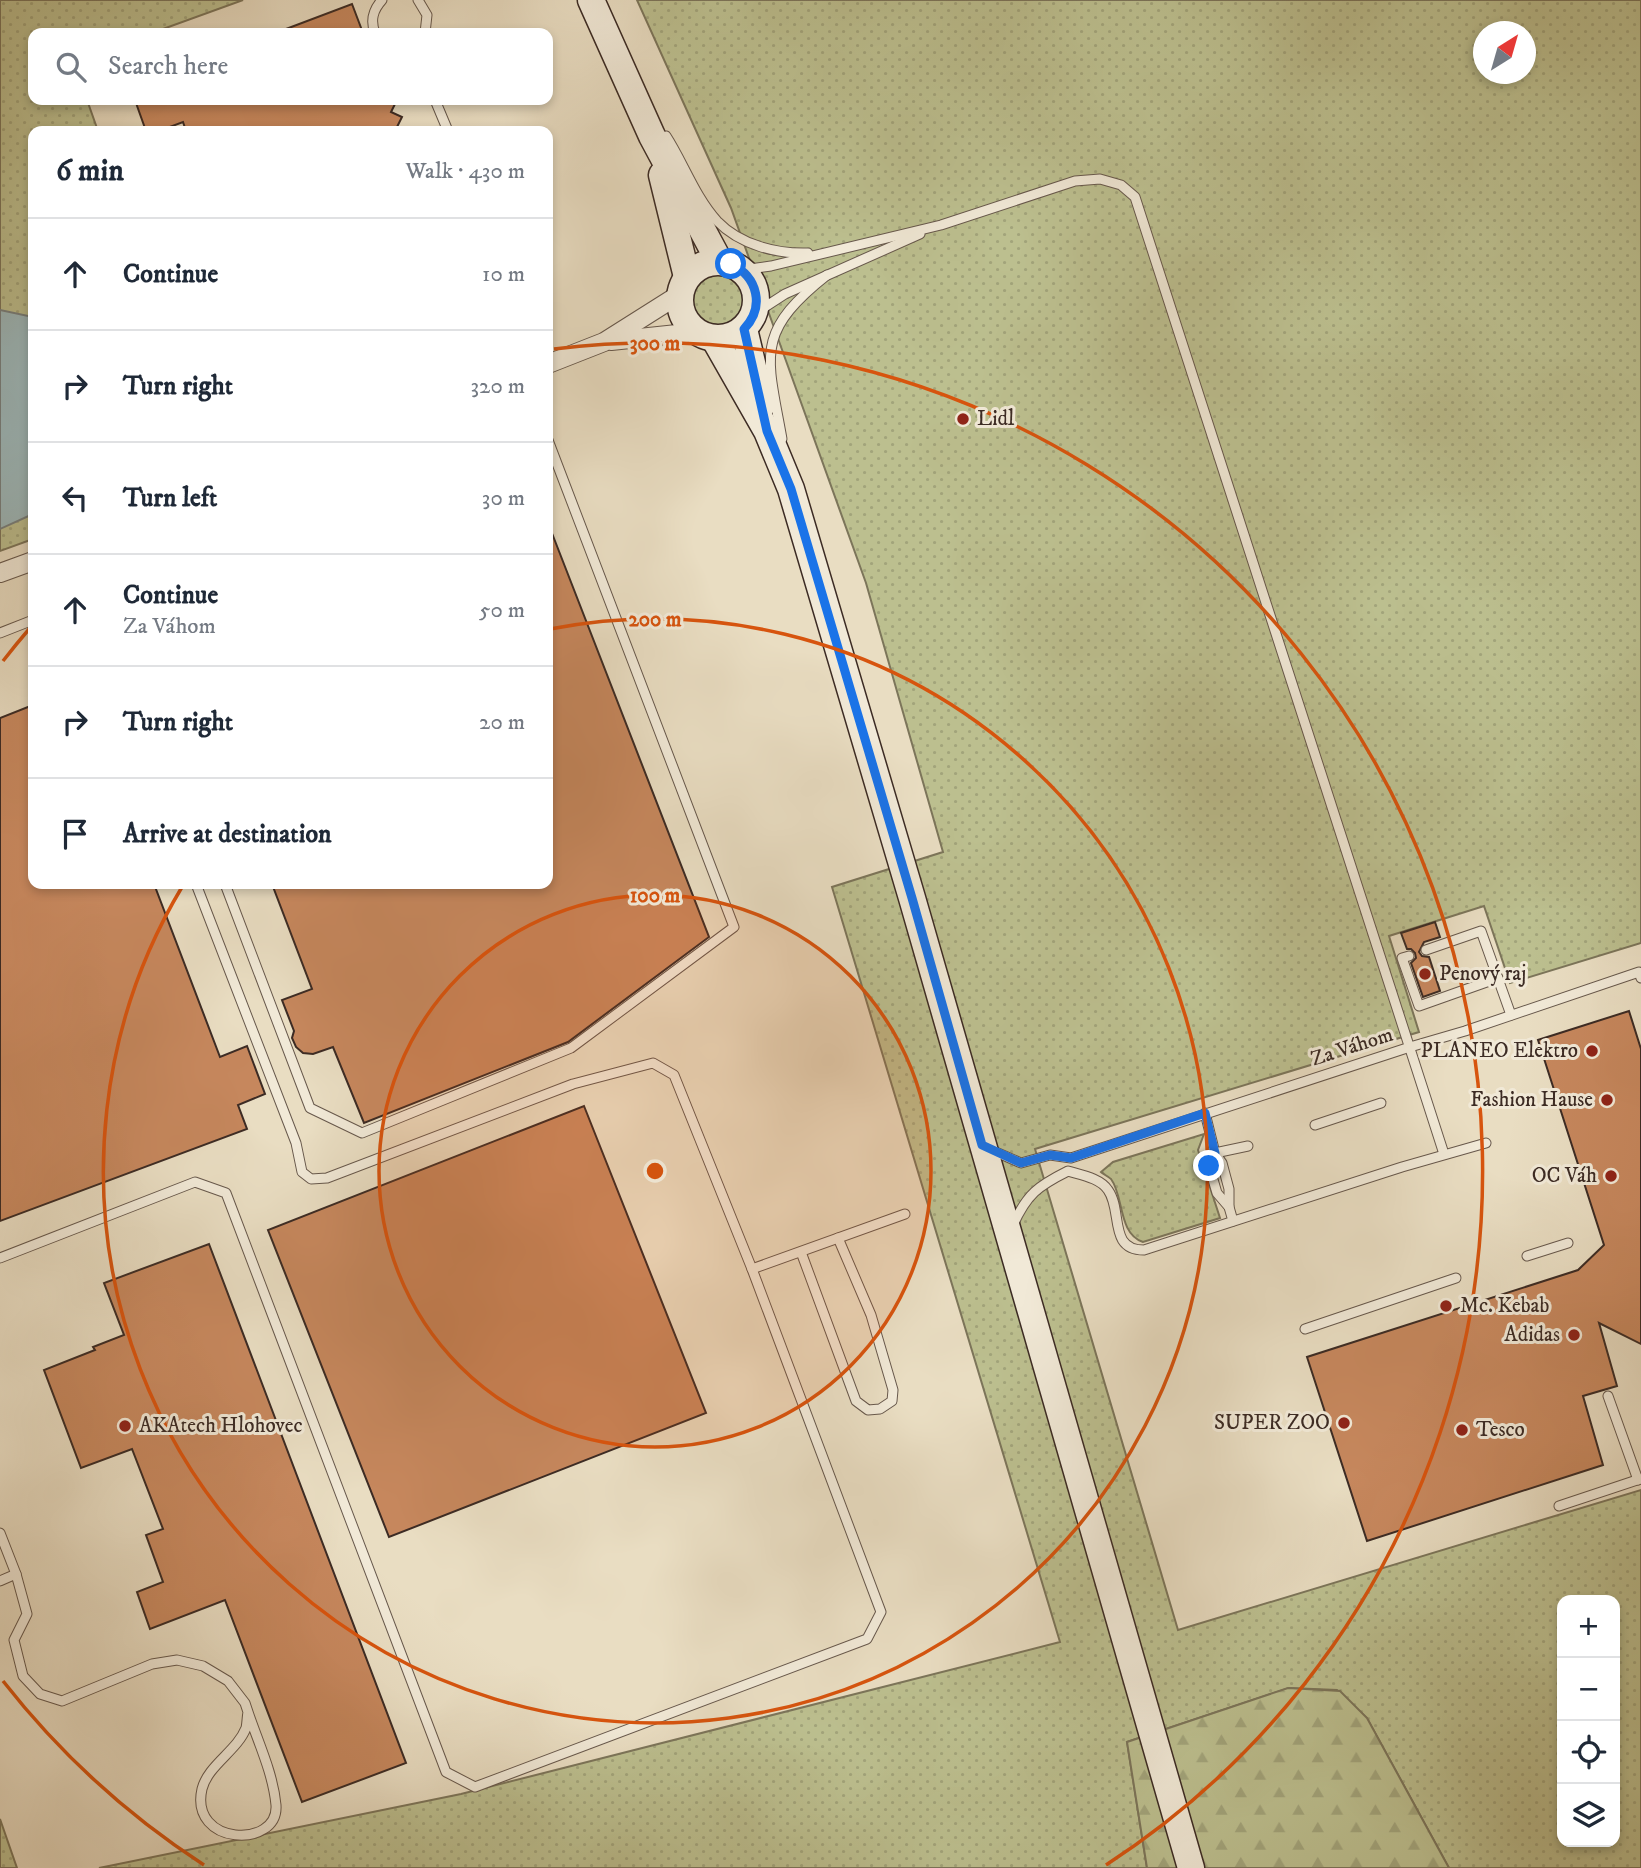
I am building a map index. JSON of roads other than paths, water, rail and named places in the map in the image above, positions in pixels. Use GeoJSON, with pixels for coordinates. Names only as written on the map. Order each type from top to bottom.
{"type":"FeatureCollection","features":[{"type":"Feature","properties":{"kind":"main road"},"geometry":{"type":"LineString","coordinates":[[591,0],[635,94],[657,129],[731,266],[751,279],[756,290],[757,302],[749,322],[767,431]]}},
{"type":"Feature","properties":{"kind":"main road"},"geometry":{"type":"LineString","coordinates":[[657,129],[684,286],[680,304],[684,317],[705,335],[767,431],[791,489],[908,884],[1191,1868]]}},
{"type":"Feature","properties":{"kind":"main road"},"geometry":{"type":"LineString","coordinates":[[684,286],[702,265],[731,266]]}},
{"type":"Feature","properties":{"kind":"main road"},"geometry":{"type":"LineString","coordinates":[[705,335],[728,337],[749,322]]}},
{"type":"Feature","properties":{"kind":"street"},"geometry":{"type":"LineString","coordinates":[[553,361],[604,342],[684,286]]}},
{"type":"Feature","properties":{"kind":"street"},"geometry":{"type":"LineString","coordinates":[[604,342],[705,335]]}},
{"type":"Feature","properties":{"kind":"street"},"geometry":{"type":"LineString","coordinates":[[0,573],[28,563]]}},
{"type":"Feature","properties":{"kind":"lane"},"geometry":{"type":"LineString","coordinates":[[374,28],[373,16],[382,0]]}},
{"type":"Feature","properties":{"kind":"lane"},"geometry":{"type":"LineString","coordinates":[[418,0],[427,15],[426,28]]}},
{"type":"Feature","properties":{"kind":"lane"},"geometry":{"type":"LineString","coordinates":[[437,105],[447,126]]}},
{"type":"Feature","properties":{"kind":"lane"},"geometry":{"type":"LineString","coordinates":[[657,129],[717,221],[735,235],[754,245],[789,254],[828,252]]}},
{"type":"Feature","properties":{"kind":"lane"},"geometry":{"type":"LineString","coordinates":[[731,266],[771,266],[941,225],[1074,181],[1100,179],[1121,185],[1135,197],[1444,1154]]}},
{"type":"Feature","properties":{"kind":"lane"},"geometry":{"type":"LineString","coordinates":[[749,322],[785,294],[941,225]]}},
{"type":"Feature","properties":{"kind":"lane"},"geometry":{"type":"LineString","coordinates":[[791,489],[769,366],[772,340],[784,316],[799,297],[827,275]]}},
{"type":"Feature","properties":{"kind":"lane"},"geometry":{"type":"LineString","coordinates":[[228,889],[310,1108],[362,1133],[571,1048],[734,927],[553,453]]}},
{"type":"Feature","properties":{"kind":"lane"},"geometry":{"type":"LineString","coordinates":[[0,633],[28,622]]}},
{"type":"Feature","properties":{"kind":"lane"},"geometry":{"type":"LineString","coordinates":[[0,1258],[195,1182],[226,1193],[446,1772],[475,1787],[867,1639],[881,1612],[752,1269],[674,1075],[653,1063],[572,1084],[327,1178],[311,1179],[302,1172],[296,1143],[198,889]]}},
{"type":"Feature","properties":{"kind":"lane"},"geometry":{"type":"LineString","coordinates":[[1426,950],[1481,930],[1511,1015]]}},
{"type":"Feature","properties":{"kind":"lane"},"geometry":{"type":"LineString","coordinates":[[1409,956],[1402,958],[1419,1006],[1498,978]]}},
{"type":"Feature","properties":{"kind":"lane","name":"Za Váhom"},"geometry":{"type":"LineString","coordinates":[[982,1145],[1021,1163],[1050,1155],[1071,1158],[1639,972],[1641,978]]}},
{"type":"Feature","properties":{"kind":"lane"},"geometry":{"type":"LineString","coordinates":[[1315,1125],[1381,1103]]}},
{"type":"Feature","properties":{"kind":"lane"},"geometry":{"type":"LineString","coordinates":[[1205,1113],[1215,1153],[1209,1166],[1217,1193],[1229,1206],[1233,1221]]}},
{"type":"Feature","properties":{"kind":"lane"},"geometry":{"type":"LineString","coordinates":[[1009,1236],[1020,1209],[1039,1185],[1068,1171],[1095,1180],[1108,1190],[1123,1243],[1131,1250],[1144,1250],[1486,1143]]}},
{"type":"Feature","properties":{"kind":"lane"},"geometry":{"type":"LineString","coordinates":[[1215,1153],[1248,1146]]}},
{"type":"Feature","properties":{"kind":"lane"},"geometry":{"type":"LineString","coordinates":[[1068,1171],[1071,1158]]}},
{"type":"Feature","properties":{"kind":"lane"},"geometry":{"type":"LineString","coordinates":[[752,1269],[905,1214]]}},
{"type":"Feature","properties":{"kind":"lane"},"geometry":{"type":"LineString","coordinates":[[801,1252],[856,1401],[869,1410],[880,1409],[892,1401],[893,1390],[871,1315],[838,1238]]}},
{"type":"Feature","properties":{"kind":"lane"},"geometry":{"type":"LineString","coordinates":[[1527,1256],[1568,1243]]}},
{"type":"Feature","properties":{"kind":"lane"},"geometry":{"type":"LineString","coordinates":[[1305,1329],[1456,1278]]}},
{"type":"Feature","properties":{"kind":"lane"},"geometry":{"type":"LineString","coordinates":[[1559,1506],[1639,1480],[1608,1396]]}},
{"type":"Feature","properties":{"kind":"lane"},"geometry":{"type":"LineString","coordinates":[[0,1533],[16,1574],[27,1614],[14,1640],[23,1676],[40,1694],[62,1701],[152,1664],[177,1660],[203,1666],[228,1681],[245,1703],[269,1774],[276,1808],[269,1825],[252,1834],[226,1835],[211,1825],[202,1807],[202,1789],[208,1776],[246,1728],[248,1712]]}},
{"type":"Feature","properties":{"kind":"lane"},"geometry":{"type":"LineString","coordinates":[[0,1581],[16,1574]]}},
{"type":"Feature","properties":{"kind":"water"},"geometry":{"type":"Polygon","coordinates":[[[0,310],[28,316],[28,516],[0,529],[0,310]]]}},
{"type":"Feature","properties":{"kind":"place","name":"Lidl"},"geometry":{"type":"Point","coordinates":[963,419]}},
{"type":"Feature","properties":{"kind":"place","name":"Penový raj"},"geometry":{"type":"Point","coordinates":[1425,974]}},
{"type":"Feature","properties":{"kind":"place","name":"PLANEO Elektro"},"geometry":{"type":"Point","coordinates":[1592,1051]}},
{"type":"Feature","properties":{"kind":"place","name":"Fashion Hause"},"geometry":{"type":"Point","coordinates":[1607,1100]}},
{"type":"Feature","properties":{"kind":"place","name":"OC Váh"},"geometry":{"type":"Point","coordinates":[1611,1176]}},
{"type":"Feature","properties":{"kind":"place","name":"Mc. Kebab"},"geometry":{"type":"Point","coordinates":[1446,1306]}},
{"type":"Feature","properties":{"kind":"place","name":"Adidas"},"geometry":{"type":"Point","coordinates":[1574,1335]}},
{"type":"Feature","properties":{"kind":"place","name":"SUPER ZOO"},"geometry":{"type":"Point","coordinates":[1344,1423]}},
{"type":"Feature","properties":{"kind":"place","name":"AKAtech Hlohovec"},"geometry":{"type":"Point","coordinates":[125,1426]}},
{"type":"Feature","properties":{"kind":"place","name":"Tesco"},"geometry":{"type":"Point","coordinates":[1462,1430]}}]}
